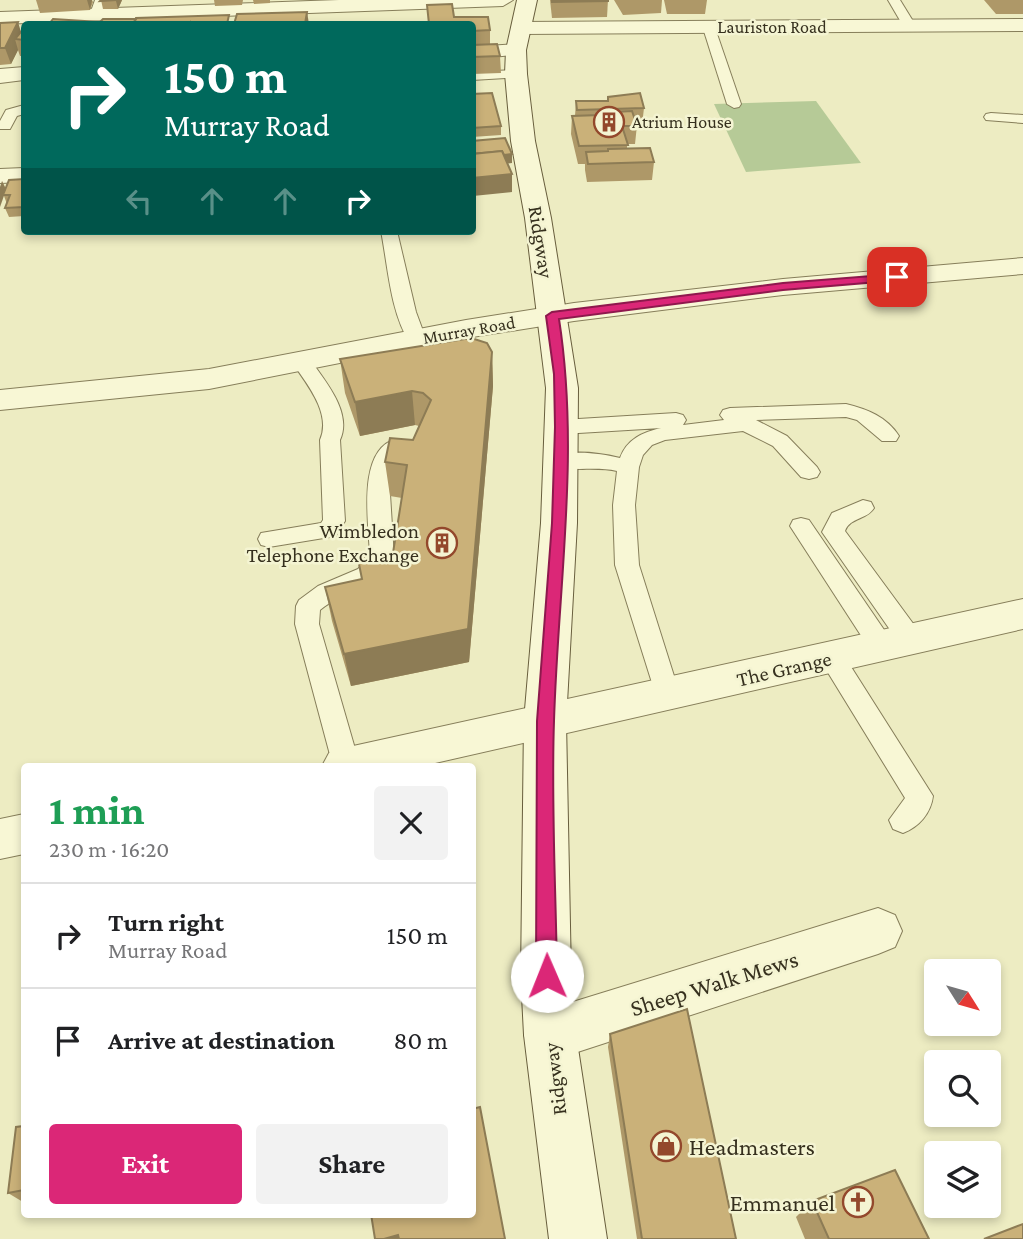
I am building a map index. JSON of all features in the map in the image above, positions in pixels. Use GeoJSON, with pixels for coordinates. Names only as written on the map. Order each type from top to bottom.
{"type":"FeatureCollection","features":[{"type":"Feature","properties":{"kind":"street"},"geometry":{"type":"LineString","coordinates":[[0,18],[99,7],[353,21]]}},
{"type":"Feature","properties":{"kind":"street","name":"Lauriston Road"},"geometry":{"type":"LineString","coordinates":[[517,30],[1023,25]]}},
{"type":"Feature","properties":{"kind":"street"},"geometry":{"type":"LineString","coordinates":[[476,28],[517,30]]}},
{"type":"Feature","properties":{"kind":"street"},"geometry":{"type":"LineString","coordinates":[[476,51],[517,30]]}},
{"type":"Feature","properties":{"kind":"street","name":"Ridgway"},"geometry":{"type":"LineString","coordinates":[[517,30],[510,142],[538,218],[561,374],[561,444],[545,721],[545,915],[550,1035],[578,1239]]}},
{"type":"Feature","properties":{"kind":"street"},"geometry":{"type":"LineString","coordinates":[[0,76],[21,75]]}},
{"type":"Feature","properties":{"kind":"street"},"geometry":{"type":"LineString","coordinates":[[0,176],[21,175]]}},
{"type":"Feature","properties":{"kind":"street","name":"Murray Road"},"geometry":{"type":"LineString","coordinates":[[0,400],[148,387],[552,316],[783,287],[1023,266]]}},
{"type":"Feature","properties":{"kind":"street","name":"The Grange"},"geometry":{"type":"LineString","coordinates":[[358,763],[1023,614]]}},
{"type":"Feature","properties":{"kind":"street"},"geometry":{"type":"LineString","coordinates":[[0,839],[21,835]]}},
{"type":"Feature","properties":{"kind":"street","name":"Sheep Walk Mews"},"geometry":{"type":"LineString","coordinates":[[550,1035],[877,931]]}},
{"type":"Feature","properties":{"kind":"lane"},"geometry":{"type":"LineString","coordinates":[[894,0],[910,26]]}},
{"type":"Feature","properties":{"kind":"lane"},"geometry":{"type":"LineString","coordinates":[[709,27],[734,104]]}},
{"type":"Feature","properties":{"kind":"lane"},"geometry":{"type":"LineString","coordinates":[[476,72],[517,30]]}},
{"type":"Feature","properties":{"kind":"lane"},"geometry":{"type":"LineString","coordinates":[[5,126],[10,113],[21,110]]}},
{"type":"Feature","properties":{"kind":"lane"},"geometry":{"type":"LineString","coordinates":[[991,117],[1023,119]]}},
{"type":"Feature","properties":{"kind":"lane"},"geometry":{"type":"LineString","coordinates":[[390,235],[407,312],[416,339]]}},
{"type":"Feature","properties":{"kind":"lane"},"geometry":{"type":"LineString","coordinates":[[269,539],[328,530],[334,521],[330,440],[334,431],[327,400],[302,362]]}},
{"type":"Feature","properties":{"kind":"lane"},"geometry":{"type":"LineString","coordinates":[[561,444],[785,411],[846,410],[864,415],[889,436]]}},
{"type":"Feature","properties":{"kind":"lane"},"geometry":{"type":"LineString","coordinates":[[667,695],[626,565],[624,505],[628,467],[633,452],[645,440],[663,434],[746,424],[780,441],[809,472]]}},
{"type":"Feature","properties":{"kind":"lane"},"geometry":{"type":"LineString","coordinates":[[561,444],[628,467]]}},
{"type":"Feature","properties":{"kind":"lane"},"geometry":{"type":"LineString","coordinates":[[344,763],[307,624],[308,606],[326,592],[366,575],[382,558],[378,478],[386,457],[396,446]]}},
{"type":"Feature","properties":{"kind":"lane"},"geometry":{"type":"LineString","coordinates":[[863,508],[843,515],[835,523],[833,532],[897,643]]}},
{"type":"Feature","properties":{"kind":"lane"},"geometry":{"type":"LineString","coordinates":[[801,526],[897,643]]}},
{"type":"Feature","properties":{"kind":"lane"},"geometry":{"type":"LineString","coordinates":[[832,658],[919,796],[918,804],[903,820]]}},
{"type":"Feature","properties":{"kind":"green space"},"geometry":{"type":"Polygon","coordinates":[[[816,101],[861,163],[746,172],[714,104],[816,101]]]}},
{"type":"Feature","properties":{"kind":"building"},"geometry":{"type":"Polygon","coordinates":[[[608,0],[608,1],[552,2],[608,0]]]}},
{"type":"Feature","properties":{"kind":"building"},"geometry":{"type":"Polygon","coordinates":[[[452,4],[454,17],[488,17],[490,30],[476,31],[476,21],[429,21],[427,5],[452,4]]]}},
{"type":"Feature","properties":{"kind":"building"},"geometry":{"type":"Polygon","coordinates":[[[307,12],[306,21],[235,21],[237,14],[307,12]]]}},
{"type":"Feature","properties":{"kind":"building"},"geometry":{"type":"Polygon","coordinates":[[[229,15],[228,21],[135,21],[136,18],[229,15]]]}},
{"type":"Feature","properties":{"kind":"building"},"geometry":{"type":"Polygon","coordinates":[[[53,19],[84,21],[51,21],[53,19]]]}},
{"type":"Feature","properties":{"kind":"building"},"geometry":{"type":"Polygon","coordinates":[[[103,19],[136,19],[134,21],[101,21],[103,19]]]}},
{"type":"Feature","properties":{"kind":"building"},"geometry":{"type":"Polygon","coordinates":[[[18,22],[5,48],[0,48],[0,23],[18,22]]]}},
{"type":"Feature","properties":{"kind":"building"},"geometry":{"type":"Polygon","coordinates":[[[497,44],[500,56],[476,57],[476,45],[497,44]]]}},
{"type":"Feature","properties":{"kind":"building"},"geometry":{"type":"Polygon","coordinates":[[[492,93],[501,126],[476,128],[476,94],[492,93]]]}},
{"type":"Feature","properties":{"kind":"building"},"geometry":{"type":"Polygon","coordinates":[[[640,93],[644,108],[577,110],[576,101],[608,101],[608,97],[640,93]]]}},
{"type":"Feature","properties":{"kind":"building"},"geometry":{"type":"Polygon","coordinates":[[[632,111],[637,126],[622,126],[628,145],[579,146],[572,116],[632,111]]]}},
{"type":"Feature","properties":{"kind":"building"},"geometry":{"type":"Polygon","coordinates":[[[505,138],[512,154],[504,155],[502,151],[476,154],[476,141],[505,138]]]}},
{"type":"Feature","properties":{"kind":"building"},"geometry":{"type":"Polygon","coordinates":[[[650,148],[654,162],[588,164],[586,152],[608,149],[650,148]]]}},
{"type":"Feature","properties":{"kind":"building"},"geometry":{"type":"Polygon","coordinates":[[[502,151],[512,174],[476,178],[476,154],[502,151]]]}},
{"type":"Feature","properties":{"kind":"building"},"geometry":{"type":"Polygon","coordinates":[[[21,179],[21,207],[5,208],[10,195],[3,195],[9,180],[21,179]]]}},
{"type":"Feature","properties":{"kind":"building","name":"Wimbledon Telephone Exchange"},"geometry":{"type":"Polygon","coordinates":[[[471,338],[487,343],[492,352],[468,629],[344,654],[325,587],[362,579],[358,559],[393,553],[407,465],[385,462],[390,438],[413,440],[431,400],[423,393],[412,391],[355,402],[340,359],[471,338]]]}},
{"type":"Feature","properties":{"kind":"building","name":"Headmasters"},"geometry":{"type":"Polygon","coordinates":[[[687,1009],[736,1239],[642,1239],[610,1034],[687,1009]]]}},
{"type":"Feature","properties":{"kind":"building"},"geometry":{"type":"Polygon","coordinates":[[[480,1107],[505,1239],[399,1239],[398,1235],[375,1239],[372,1218],[476,1218],[476,1108],[480,1107]]]}},
{"type":"Feature","properties":{"kind":"building"},"geometry":{"type":"Polygon","coordinates":[[[21,1126],[21,1191],[8,1193],[16,1127],[21,1126]]]}},
{"type":"Feature","properties":{"kind":"building"},"geometry":{"type":"Polygon","coordinates":[[[895,1170],[929,1239],[829,1239],[812,1201],[895,1170]]]}},
{"type":"Feature","properties":{"kind":"building"},"geometry":{"type":"Polygon","coordinates":[[[1023,1224],[1023,1239],[984,1239],[1023,1224]]]}},
{"type":"Feature","properties":{"kind":"place","name":"Atrium House"},"geometry":{"type":"Point","coordinates":[609,122]}},
{"type":"Feature","properties":{"kind":"place","name":"Wimbledon Telephone Exchange"},"geometry":{"type":"Point","coordinates":[442,543]}},
{"type":"Feature","properties":{"kind":"place","name":"Headmasters"},"geometry":{"type":"Point","coordinates":[666,1146]}},
{"type":"Feature","properties":{"kind":"place","name":"Emmanuel"},"geometry":{"type":"Point","coordinates":[858,1202]}},
{"type":"Feature","properties":{"kind":"route"},"geometry":{"type":"LineString","coordinates":[[547,976],[545,721],[559,523],[562,427],[561,374],[552,316],[783,287],[897,277]]}}]}
